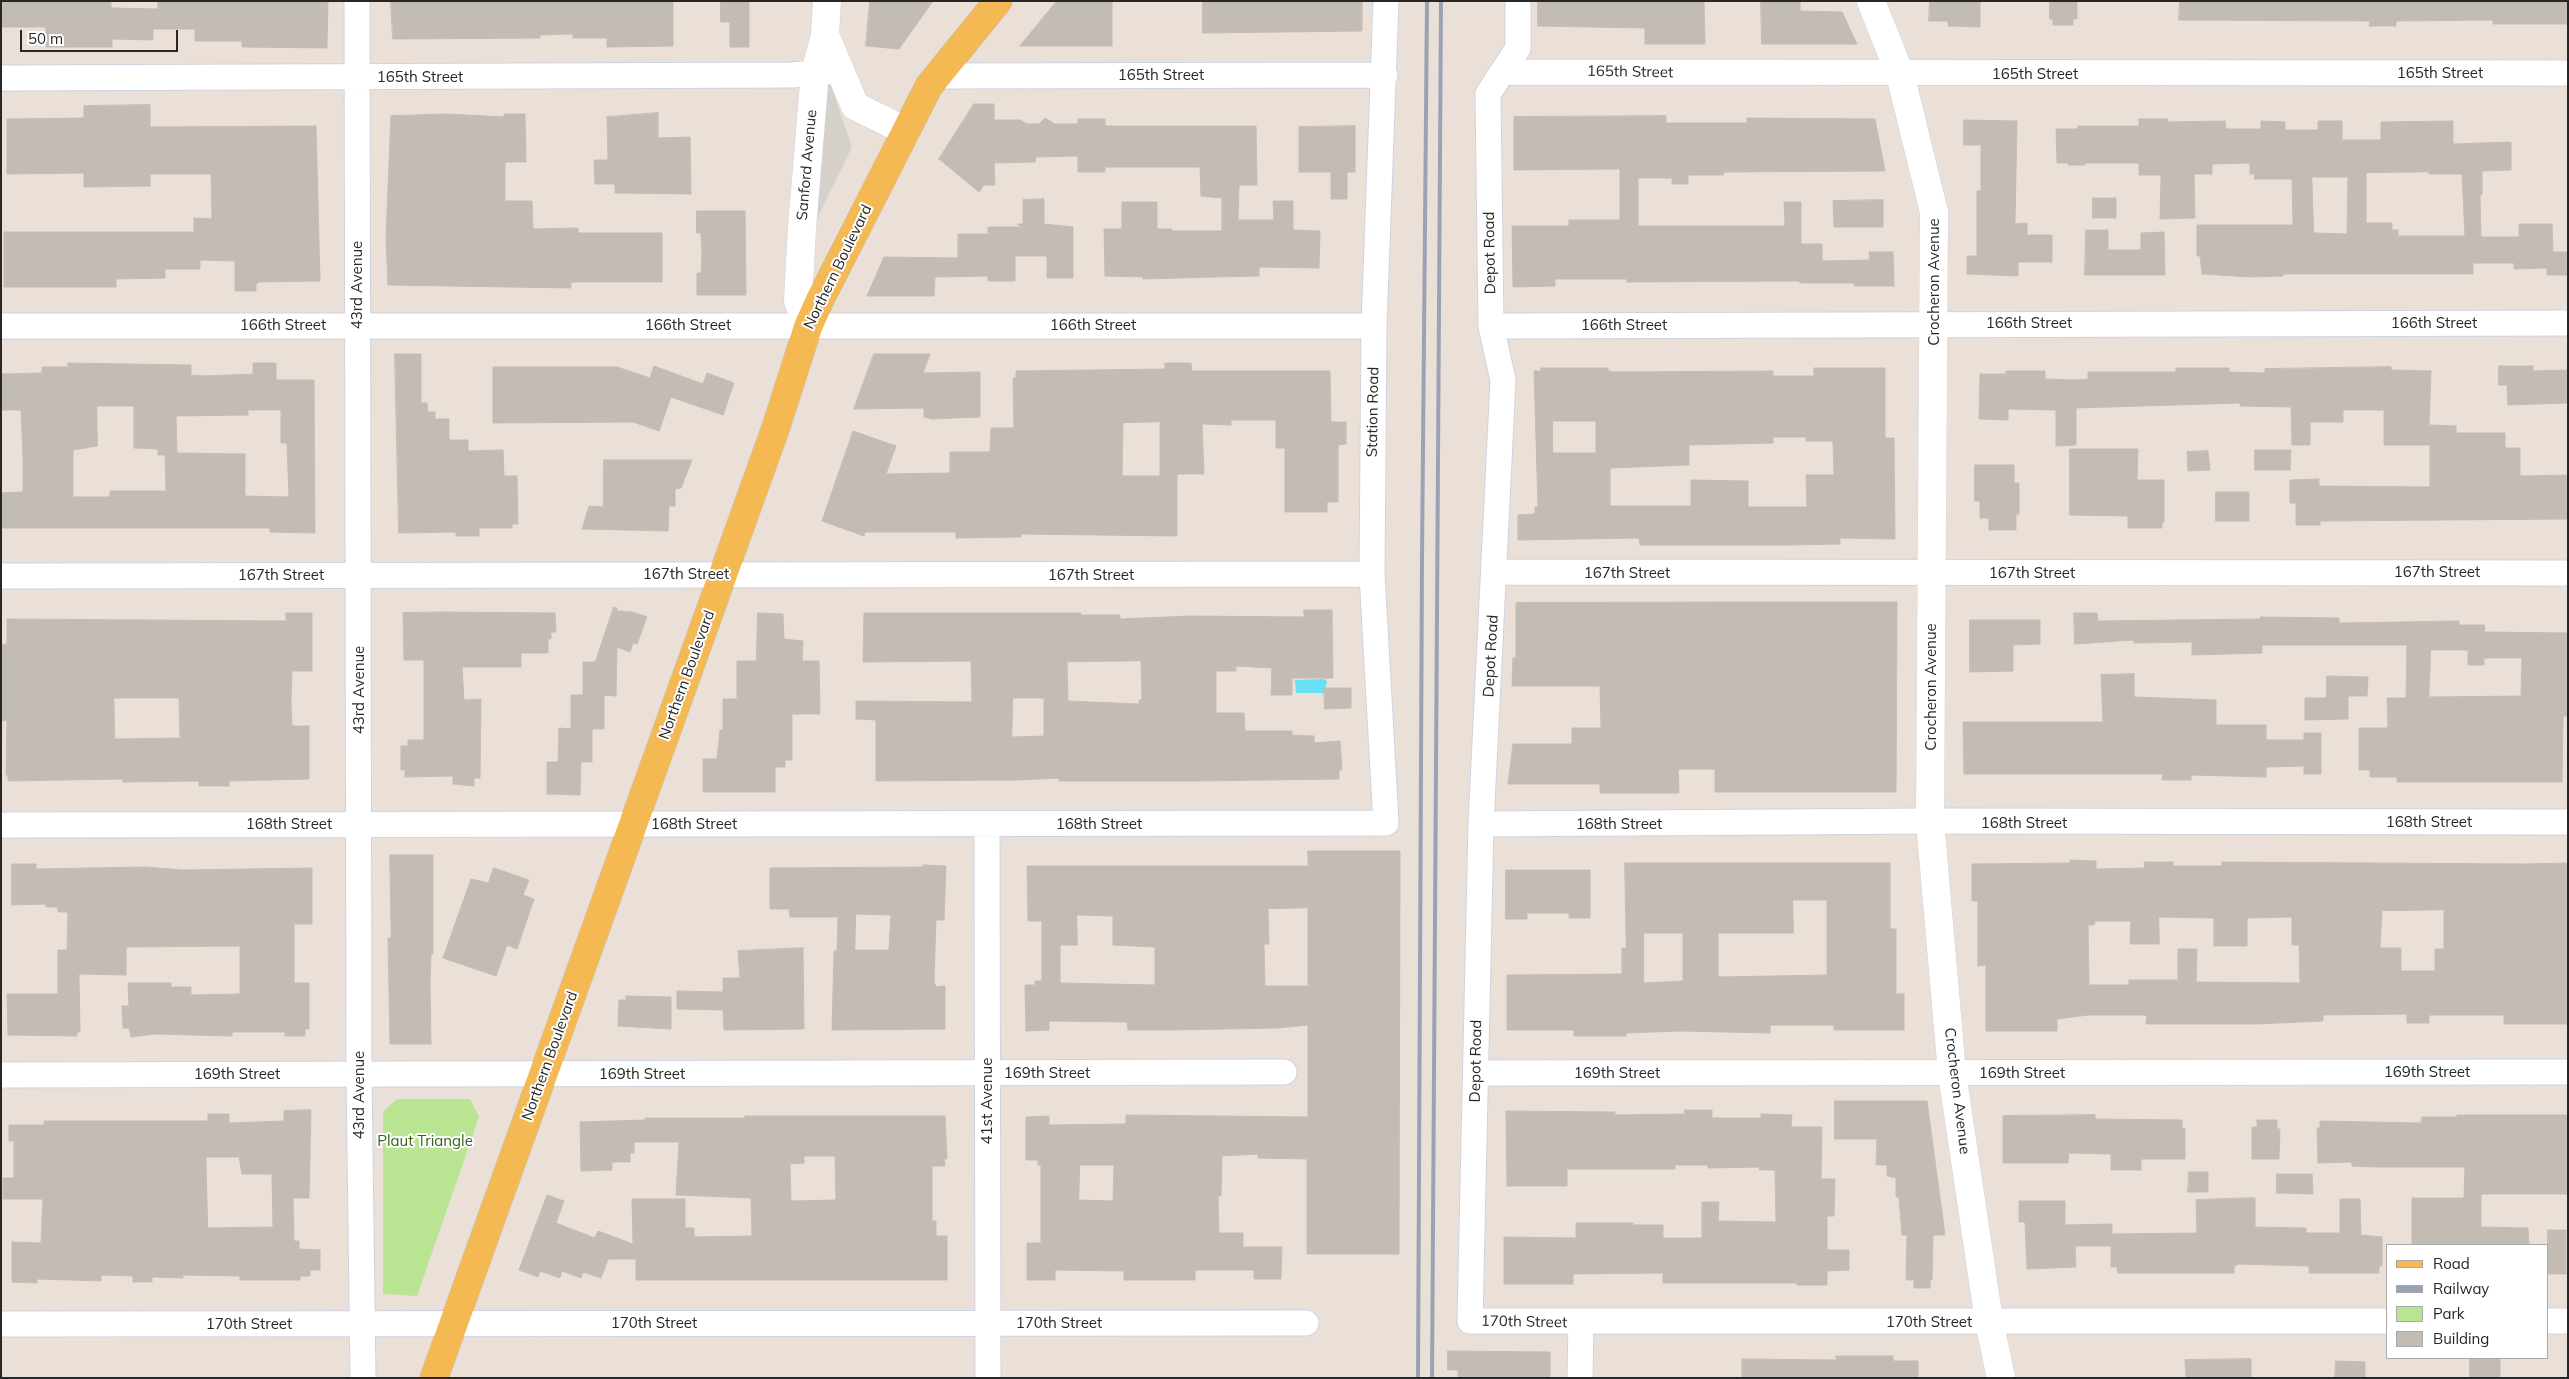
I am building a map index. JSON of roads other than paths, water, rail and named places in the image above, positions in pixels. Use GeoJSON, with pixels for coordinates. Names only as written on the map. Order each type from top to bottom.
{"type":"FeatureCollection","features":[{"type":"Feature","properties":{"kind":"main road","name":"Northern Boulevard"},"geometry":{"type":"LineString","coordinates":[[434,1378],[776,428],[808,327],[933,81],[998,1]]}},
{"type":"Feature","properties":{"kind":"street","name":"43rd Avenue"},"geometry":{"type":"LineString","coordinates":[[357,1],[359,1074],[363,1378]]}},
{"type":"Feature","properties":{"kind":"street","name":"Sanford Avenue"},"geometry":{"type":"LineString","coordinates":[[808,327],[798,300],[827,72],[825,35],[827,1]]}},
{"type":"Feature","properties":{"kind":"street","name":"Station Road"},"geometry":{"type":"LineString","coordinates":[[1386,1],[1385,75],[1374,326],[1372,574],[1386,823]]}},
{"type":"Feature","properties":{"kind":"street","name":"Depot Road"},"geometry":{"type":"LineString","coordinates":[[1470,1321],[1481,824],[1504,380],[1491,326],[1488,94],[1518,48],[1518,1]]}},
{"type":"Feature","properties":{"kind":"street","name":"Crocheron Avenue"},"geometry":{"type":"LineString","coordinates":[[1871,1],[1900,74],[1934,212],[1930,821],[1952,1073],[1989,1322],[2001,1378]]}},
{"type":"Feature","properties":{"kind":"street","name":"165th Street"},"geometry":{"type":"LineString","coordinates":[[1,78],[357,77],[827,72]]}},
{"type":"Feature","properties":{"kind":"street"},"geometry":{"type":"LineString","coordinates":[[827,72],[855,106],[906,131]]}},
{"type":"Feature","properties":{"kind":"street","name":"165th Street"},"geometry":{"type":"LineString","coordinates":[[1502,72],[1900,74],[2568,73]]}},
{"type":"Feature","properties":{"kind":"street","name":"165th Street"},"geometry":{"type":"LineString","coordinates":[[933,81],[1385,75]]}},
{"type":"Feature","properties":{"kind":"street","name":"166th Street"},"geometry":{"type":"LineString","coordinates":[[1491,326],[2568,323]]}},
{"type":"Feature","properties":{"kind":"street","name":"166th Street"},"geometry":{"type":"LineString","coordinates":[[1,326],[764,325],[808,327],[850,324],[1374,326]]}},
{"type":"Feature","properties":{"kind":"street","name":"167th Street"},"geometry":{"type":"LineString","coordinates":[[1495,572],[2568,572]]}},
{"type":"Feature","properties":{"kind":"street","name":"167th Street"},"geometry":{"type":"LineString","coordinates":[[1,576],[1372,574]]}},
{"type":"Feature","properties":{"kind":"street","name":"168th Street"},"geometry":{"type":"LineString","coordinates":[[1481,824],[1930,821],[2568,822]]}},
{"type":"Feature","properties":{"kind":"street","name":"168th Street"},"geometry":{"type":"LineString","coordinates":[[1,825],[1386,823]]}},
{"type":"Feature","properties":{"kind":"street","name":"41st Avenue"},"geometry":{"type":"LineString","coordinates":[[987,824],[988,1378]]}},
{"type":"Feature","properties":{"kind":"street","name":"169th Street"},"geometry":{"type":"LineString","coordinates":[[1,1074],[1284,1072]]}},
{"type":"Feature","properties":{"kind":"street","name":"169th Street"},"geometry":{"type":"LineString","coordinates":[[1476,1073],[2568,1072]]}},
{"type":"Feature","properties":{"kind":"street","name":"170th Street"},"geometry":{"type":"LineString","coordinates":[[1470,1321],[2386,1321]]}},
{"type":"Feature","properties":{"kind":"street"},"geometry":{"type":"LineString","coordinates":[[2549,1321],[2568,1321]]}},
{"type":"Feature","properties":{"kind":"street"},"geometry":{"type":"LineString","coordinates":[[1580,1378],[1581,1322]]}},
{"type":"Feature","properties":{"kind":"street","name":"170th Street"},"geometry":{"type":"LineString","coordinates":[[1,1324],[1306,1323]]}},
{"type":"Feature","properties":{"kind":"water"},"geometry":{"type":"Polygon","coordinates":[[[1324,679],[1327,681],[1324,693],[1296,693],[1295,680],[1324,679]]]}},
{"type":"Feature","properties":{"kind":"railway"},"geometry":{"type":"LineString","coordinates":[[1418,1378],[1427,1]]}},
{"type":"Feature","properties":{"kind":"railway"},"geometry":{"type":"LineString","coordinates":[[1432,1378],[1441,1]]}},
{"type":"Feature","properties":{"kind":"park label","name":"Plaut Triangle"},"geometry":{"type":"Point","coordinates":[425,1141]}}]}
